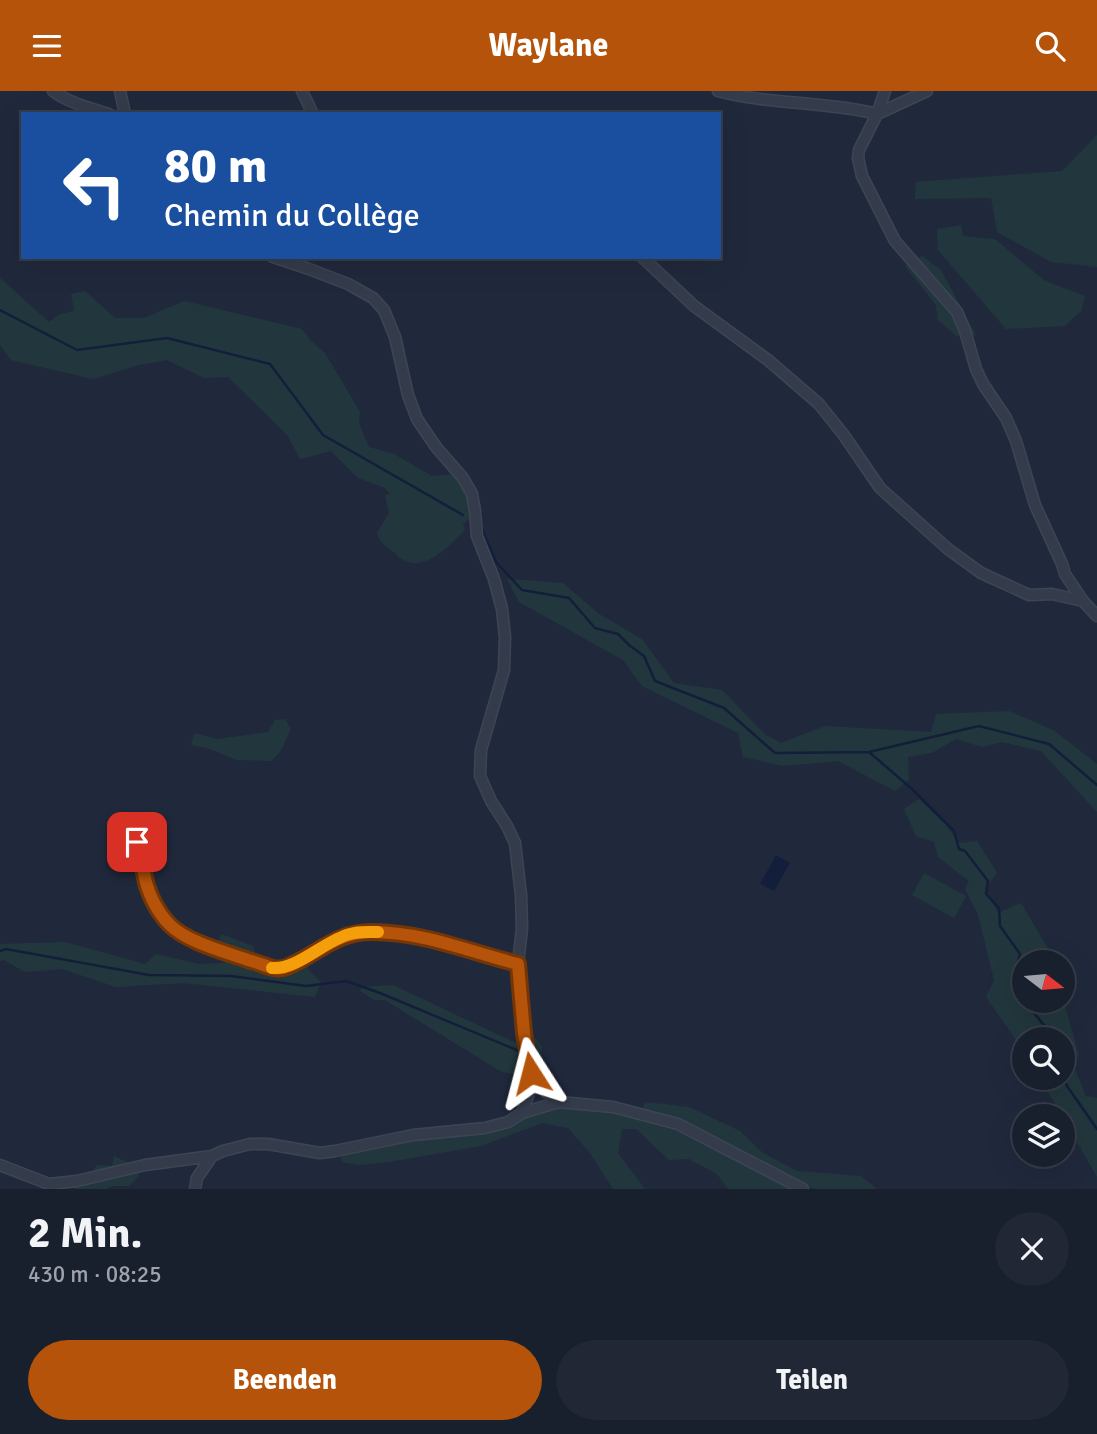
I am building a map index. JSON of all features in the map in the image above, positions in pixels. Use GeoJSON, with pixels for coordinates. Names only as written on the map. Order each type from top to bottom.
{"type":"FeatureCollection","features":[{"type":"Feature","properties":{"kind":"street"},"geometry":{"type":"LineString","coordinates":[[53,91],[77,104],[103,112]]}},
{"type":"Feature","properties":{"kind":"street"},"geometry":{"type":"LineString","coordinates":[[120,91],[125,112]]}},
{"type":"Feature","properties":{"kind":"street"},"geometry":{"type":"LineString","coordinates":[[302,91],[312,112]]}},
{"type":"Feature","properties":{"kind":"street"},"geometry":{"type":"LineString","coordinates":[[718,91],[776,102],[856,109],[877,114],[927,91]]}},
{"type":"Feature","properties":{"kind":"street"},"geometry":{"type":"LineString","coordinates":[[885,91],[859,150],[862,176],[895,241],[957,312],[975,369],[1006,418],[1016,440],[1035,506],[1065,575],[1097,616]]}},
{"type":"Feature","properties":{"kind":"street"},"geometry":{"type":"LineString","coordinates":[[279,259],[348,285],[373,298],[384,310],[395,337],[408,395],[417,419],[436,447],[463,478],[472,494],[477,536],[494,579],[502,609],[505,637],[504,670],[481,750],[480,776],[515,843],[522,928],[518,964],[524,1033],[533,1082],[522,1113]]}},
{"type":"Feature","properties":{"kind":"street"},"geometry":{"type":"LineString","coordinates":[[306,259],[309,269]]}},
{"type":"Feature","properties":{"kind":"street"},"geometry":{"type":"LineString","coordinates":[[644,259],[694,306],[768,361],[819,404],[844,434],[880,488],[948,549],[981,573],[1029,595],[1052,594],[1083,601]]}},
{"type":"Feature","properties":{"kind":"street"},"geometry":{"type":"LineString","coordinates":[[1052,594],[1065,575]]}},
{"type":"Feature","properties":{"kind":"street"},"geometry":{"type":"LineString","coordinates":[[137,842],[149,893],[172,927],[218,950],[276,969],[288,966],[350,933],[372,932],[417,935],[518,964]]}},
{"type":"Feature","properties":{"kind":"street"},"geometry":{"type":"LineString","coordinates":[[533,1082],[559,1102]]}},
{"type":"Feature","properties":{"kind":"street"},"geometry":{"type":"LineString","coordinates":[[0,1165],[48,1184],[77,1181],[145,1165],[212,1156],[250,1144],[268,1144],[320,1153],[413,1135],[485,1128],[559,1102],[613,1107],[678,1124],[803,1189]]}},
{"type":"Feature","properties":{"kind":"street"},"geometry":{"type":"LineString","coordinates":[[195,1189],[197,1178],[212,1156]]}},
{"type":"Feature","properties":{"kind":"green space"},"geometry":{"type":"Polygon","coordinates":[[[1097,135],[1097,267],[1051,262],[997,232],[991,198],[915,199],[916,182],[1062,171],[1097,135]]]}},
{"type":"Feature","properties":{"kind":"green space"},"geometry":{"type":"Polygon","coordinates":[[[961,225],[963,236],[995,239],[1045,281],[1085,296],[1081,311],[1065,326],[1006,329],[938,250],[937,229],[961,225]]]}},
{"type":"Feature","properties":{"kind":"green space"},"geometry":{"type":"Polygon","coordinates":[[[922,256],[941,270],[976,335],[956,336],[938,320],[936,305],[905,266],[922,256]]]}},
{"type":"Feature","properties":{"kind":"green space"},"geometry":{"type":"Polygon","coordinates":[[[0,278],[49,322],[60,314],[74,311],[71,294],[85,291],[115,318],[144,318],[184,301],[302,329],[325,353],[360,412],[359,424],[369,447],[394,454],[432,476],[454,474],[466,491],[472,516],[463,524],[465,530],[438,555],[412,563],[401,559],[382,542],[377,533],[389,513],[385,495],[390,494],[385,488],[358,478],[331,451],[300,459],[288,436],[228,377],[204,378],[167,360],[139,365],[93,379],[11,360],[0,345],[0,278]]]}},
{"type":"Feature","properties":{"kind":"green space"},"geometry":{"type":"Polygon","coordinates":[[[507,579],[563,583],[599,614],[642,639],[674,683],[722,690],[766,735],[781,743],[825,726],[931,732],[936,714],[1009,711],[1055,731],[1097,764],[1097,812],[1041,751],[1002,742],[982,747],[956,739],[932,753],[908,757],[909,780],[895,791],[838,761],[782,766],[743,757],[738,733],[642,686],[623,660],[519,602],[507,579]]]}},
{"type":"Feature","properties":{"kind":"green space"},"geometry":{"type":"Polygon","coordinates":[[[285,719],[291,729],[280,752],[271,761],[237,760],[207,748],[191,745],[194,733],[217,739],[268,732],[275,720],[285,719]]]}},
{"type":"Feature","properties":{"kind":"green space"},"geometry":{"type":"Polygon","coordinates":[[[919,799],[945,824],[959,843],[977,841],[997,873],[985,889],[998,913],[1021,903],[1049,950],[1012,950],[1012,1013],[1067,1013],[1071,1027],[1012,1027],[1012,1035],[986,997],[994,980],[978,915],[965,889],[969,881],[938,857],[934,842],[916,836],[904,809],[919,799]]]}},
{"type":"Feature","properties":{"kind":"green space"},"geometry":{"type":"Polygon","coordinates":[[[924,873],[966,896],[954,918],[912,895],[924,873]]]}},
{"type":"Feature","properties":{"kind":"green space"},"geometry":{"type":"Polygon","coordinates":[[[221,934],[253,946],[259,965],[280,971],[304,960],[309,970],[321,982],[315,997],[184,983],[116,987],[62,969],[25,972],[4,960],[0,961],[0,944],[65,942],[145,964],[156,954],[199,964],[234,962],[218,944],[221,934]]]}},
{"type":"Feature","properties":{"kind":"green space"},"geometry":{"type":"Polygon","coordinates":[[[393,985],[522,1046],[536,1038],[542,1047],[541,1061],[523,1077],[500,1071],[385,1000],[374,1000],[360,991],[362,987],[393,985]]]}},
{"type":"Feature","properties":{"kind":"green space"},"geometry":{"type":"Polygon","coordinates":[[[1075,1041],[1079,1055],[1075,1058],[1075,1041]]]}},
{"type":"Feature","properties":{"kind":"green space"},"geometry":{"type":"Polygon","coordinates":[[[1075,1070],[1086,1096],[1097,1098],[1097,1177],[1075,1139],[1075,1104],[1055,1104],[1047,1090],[1075,1090],[1075,1070]]]}},
{"type":"Feature","properties":{"kind":"green space"},"geometry":{"type":"Polygon","coordinates":[[[645,1102],[689,1107],[740,1131],[763,1153],[797,1171],[861,1176],[877,1189],[816,1189],[806,1186],[642,1110],[645,1102]]]}},
{"type":"Feature","properties":{"kind":"green space"},"geometry":{"type":"Polygon","coordinates":[[[560,1105],[611,1109],[677,1127],[798,1189],[728,1189],[717,1174],[689,1159],[669,1160],[636,1129],[622,1129],[618,1153],[645,1189],[613,1189],[590,1153],[568,1128],[542,1123],[481,1146],[389,1162],[360,1165],[342,1162],[340,1153],[560,1105]]]}},
{"type":"Feature","properties":{"kind":"green space"},"geometry":{"type":"Polygon","coordinates":[[[114,1156],[129,1163],[138,1162],[138,1177],[129,1186],[75,1189],[75,1179],[90,1175],[97,1165],[112,1166],[114,1156]]]}},
{"type":"Feature","properties":{"kind":"water"},"geometry":{"type":"Polygon","coordinates":[[[776,855],[790,863],[774,891],[760,884],[776,855]]]}},
{"type":"Feature","properties":{"kind":"waterway"},"geometry":{"type":"LineString","coordinates":[[0,310],[77,350],[167,338],[270,364],[323,435],[463,515]]}},
{"type":"Feature","properties":{"kind":"waterway"},"geometry":{"type":"LineString","coordinates":[[481,527],[496,562],[522,590],[569,598],[595,628],[618,634],[644,656],[655,681],[724,708],[775,753],[869,752],[912,789],[954,831],[959,849],[965,851],[988,881],[986,894],[999,908],[1000,926],[1017,950]]}},
{"type":"Feature","properties":{"kind":"waterway"},"geometry":{"type":"LineString","coordinates":[[869,752],[979,726],[1049,744],[1097,785]]}},
{"type":"Feature","properties":{"kind":"waterway"},"geometry":{"type":"LineString","coordinates":[[0,951],[6,949],[149,975],[231,976],[306,986],[346,981],[519,1051]]}},
{"type":"Feature","properties":{"kind":"waterway"},"geometry":{"type":"LineString","coordinates":[[1034,1013],[1045,1027]]}},
{"type":"Feature","properties":{"kind":"waterway"},"geometry":{"type":"LineString","coordinates":[[1070,1090],[1097,1129]]}},
{"type":"Feature","properties":{"kind":"slow traffic"},"geometry":{"type":"LineString","coordinates":[[272,968],[288,966],[350,933],[378,932]]}},
{"type":"Feature","properties":{"kind":"route"},"geometry":{"type":"LineString","coordinates":[[137,842],[149,893],[172,927],[218,950],[276,969],[288,966],[350,933],[372,932],[417,935],[518,964],[524,1033],[531,1073]]}}]}
